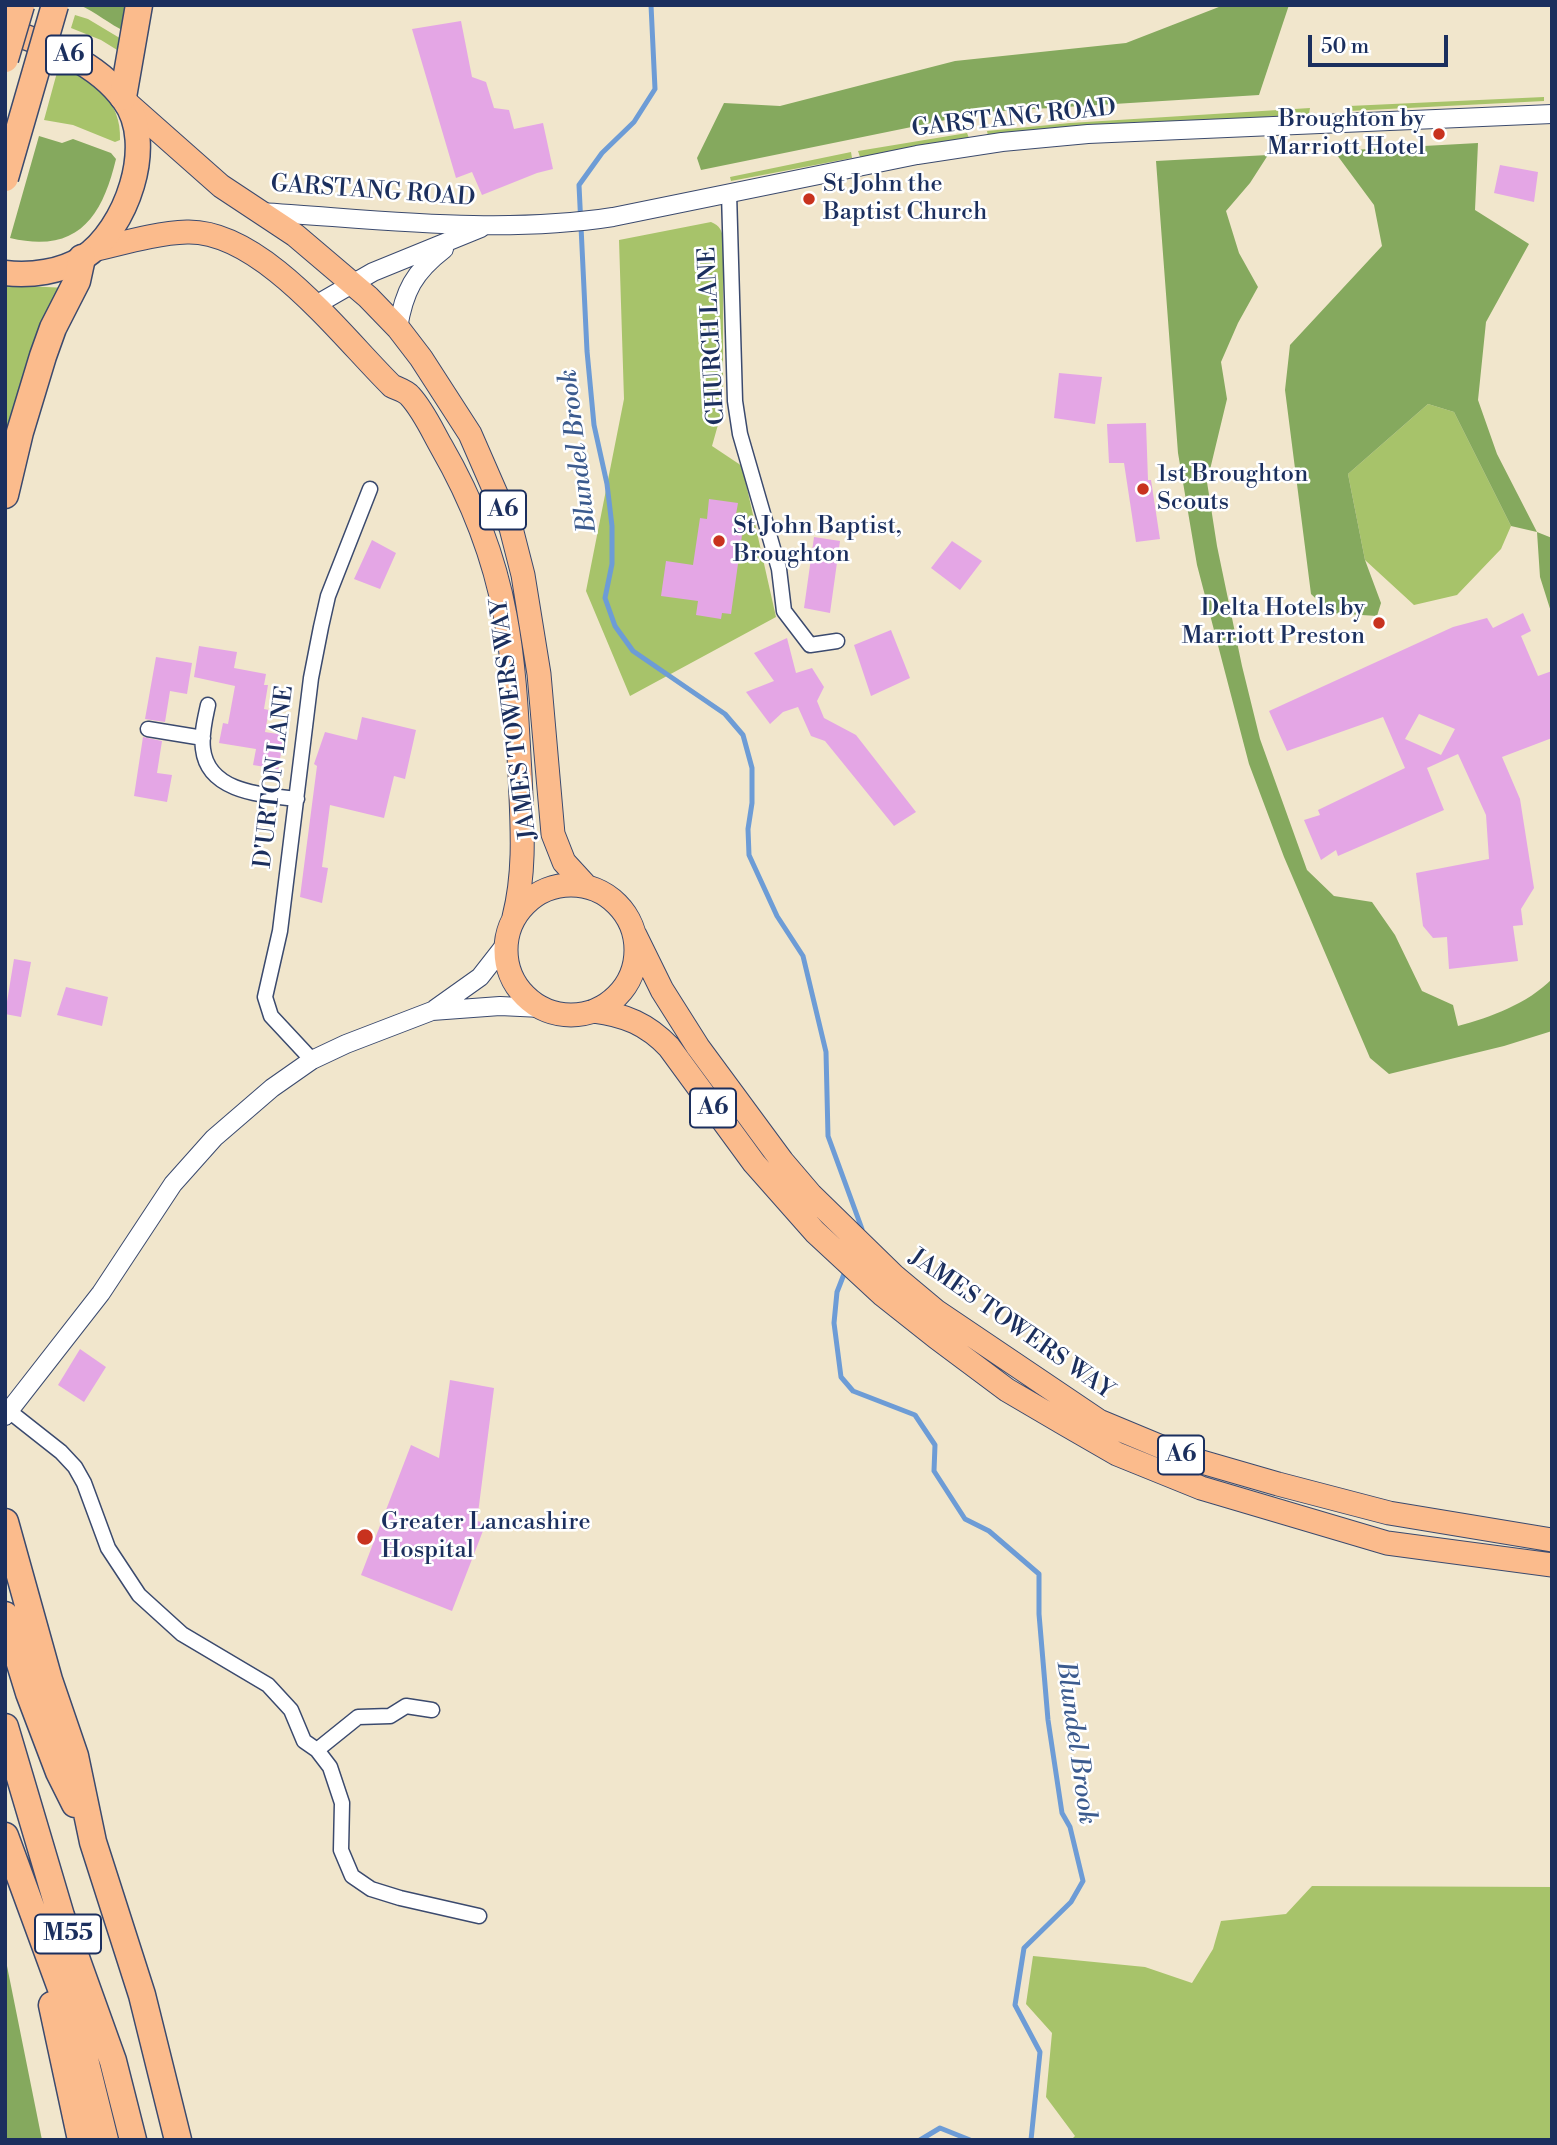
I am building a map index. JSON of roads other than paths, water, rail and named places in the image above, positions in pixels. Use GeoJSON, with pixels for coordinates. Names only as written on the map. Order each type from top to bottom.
{"type":"FeatureCollection","features":[{"type":"Feature","properties":{"kind":"highway"},"geometry":{"type":"LineString","coordinates":[[5,59],[21,5]]}},
{"type":"Feature","properties":{"kind":"highway"},"geometry":{"type":"LineString","coordinates":[[5,178],[55,5]]}},
{"type":"Feature","properties":{"kind":"highway"},"geometry":{"type":"LineString","coordinates":[[124,100],[139,5]]}},
{"type":"Feature","properties":{"kind":"highway","name":"A6"},"geometry":{"type":"LineString","coordinates":[[5,30],[38,41],[90,68],[124,100],[135,124],[137,141],[133,184],[124,209],[110,231],[87,254],[57,269],[39,273],[5,273]]}},
{"type":"Feature","properties":{"kind":"highway"},"geometry":{"type":"LineString","coordinates":[[5,495],[20,432],[43,356],[87,254]]}},
{"type":"Feature","properties":{"kind":"highway","name":"M55"},"geometry":{"type":"LineString","coordinates":[[5,1522],[49,1681],[75,1756],[93,1842],[142,1995],[178,2140]]}},
{"type":"Feature","properties":{"kind":"highway","name":"M55"},"geometry":{"type":"LineString","coordinates":[[5,1615],[29,1693],[60,1772],[93,1842]]}},
{"type":"Feature","properties":{"kind":"highway","name":"M55"},"geometry":{"type":"LineString","coordinates":[[5,1727],[61,1916],[113,2061],[133,2140]]}},
{"type":"Feature","properties":{"kind":"highway","name":"M55"},"geometry":{"type":"LineString","coordinates":[[5,1836],[81,2043],[105,2140]]}},
{"type":"Feature","properties":{"kind":"highway","name":"M55"},"geometry":{"type":"LineString","coordinates":[[30,1905],[80,2140]]}},
{"type":"Feature","properties":{"kind":"main road","name":"GARSTANG ROAD"},"geometry":{"type":"LineString","coordinates":[[124,100],[204,172],[260,212]]}},
{"type":"Feature","properties":{"kind":"main road","name":"JAMES TOWERS WAY"},"geometry":{"type":"LineString","coordinates":[[260,212],[295,234],[354,284],[398,328],[451,400],[470,434],[495,486],[523,575],[539,674],[553,834],[564,862],[586,886]]}},
{"type":"Feature","properties":{"kind":"main road","name":"A6"},"geometry":{"type":"LineString","coordinates":[[87,254],[139,239],[188,232],[223,237],[267,263],[314,306]]}},
{"type":"Feature","properties":{"kind":"main road","name":"JAMES TOWERS WAY"},"geometry":{"type":"LineString","coordinates":[[314,306],[392,386],[409,395],[420,410],[467,497],[495,573],[512,658],[517,723],[523,853],[522,880],[514,917]]}},
{"type":"Feature","properties":{"kind":"main road","name":"A6"},"geometry":{"type":"LineString","coordinates":[[594,1011],[567,1015],[541,1008],[525,997],[513,982],[507,964],[505,945],[514,917],[527,901],[545,890],[565,884],[586,886],[612,899],[626,915],[635,935]]}},
{"type":"Feature","properties":{"kind":"main road","name":"JAMES TOWERS WAY"},"geometry":{"type":"LineString","coordinates":[[635,935],[662,990],[698,1047],[782,1161],[811,1195],[865,1248],[936,1311],[1099,1421],[1188,1458],[1302,1491],[1389,1513],[1552,1540]]}},
{"type":"Feature","properties":{"kind":"main road"},"geometry":{"type":"LineString","coordinates":[[594,1011],[610,1002],[628,980],[636,954],[635,935]]}},
{"type":"Feature","properties":{"kind":"main road","name":"JAMES TOWERS WAY"},"geometry":{"type":"LineString","coordinates":[[594,1011],[617,1014],[658,1035],[754,1163],[815,1232],[875,1288],[1007,1390],[1117,1454],[1189,1483],[1387,1543],[1552,1564]]}},
{"type":"Feature","properties":{"kind":"street","name":"GARSTANG ROAD"},"geometry":{"type":"LineString","coordinates":[[260,212],[488,226],[568,223],[729,194],[917,155],[1002,142],[1088,134],[1552,114]]}},
{"type":"Feature","properties":{"kind":"street","name":"CHURCH LANE"},"geometry":{"type":"LineString","coordinates":[[729,194],[736,401],[740,434],[779,569],[784,611],[810,645],[837,641]]}},
{"type":"Feature","properties":{"kind":"street","name":"GARSTANG ROAD"},"geometry":{"type":"LineString","coordinates":[[314,306],[386,266],[488,226]]}},
{"type":"Feature","properties":{"kind":"street"},"geometry":{"type":"LineString","coordinates":[[398,328],[405,297],[414,277],[433,257],[467,233]]}},
{"type":"Feature","properties":{"kind":"street","name":"D'URTON LANE"},"geometry":{"type":"LineString","coordinates":[[312,1060],[271,1016],[265,997],[280,931],[311,678],[321,627],[328,596],[370,489]]}},
{"type":"Feature","properties":{"kind":"street"},"geometry":{"type":"LineString","coordinates":[[208,705],[203,751],[211,770],[227,784],[249,792],[297,799]]}},
{"type":"Feature","properties":{"kind":"street"},"geometry":{"type":"LineString","coordinates":[[148,729],[203,738]]}},
{"type":"Feature","properties":{"kind":"street"},"geometry":{"type":"LineString","coordinates":[[479,1916],[400,1898],[372,1889],[352,1876],[341,1850],[342,1803],[330,1767],[317,1750],[304,1741],[290,1710],[268,1685],[182,1634],[139,1595],[108,1548],[84,1483],[75,1467],[61,1452],[7,1414],[101,1293],[159,1202],[182,1173],[250,1105],[312,1060],[372,1033],[432,1011],[480,977],[505,945]]}},
{"type":"Feature","properties":{"kind":"street"},"geometry":{"type":"LineString","coordinates":[[432,1011],[500,1006],[541,1008]]}},
{"type":"Feature","properties":{"kind":"street"},"geometry":{"type":"LineString","coordinates":[[317,1750],[358,1717],[390,1716],[406,1706],[432,1710]]}},
{"type":"Feature","properties":{"kind":"waterway","name":"Blundel Brook"},"geometry":{"type":"LineString","coordinates":[[651,5],[655,89],[634,122],[602,153],[579,185],[587,351],[594,425],[607,484],[612,526],[612,564],[605,598],[615,626],[633,651],[725,714],[743,735],[752,768],[749,855],[777,916],[803,956],[826,1052],[828,1136],[862,1229],[860,1234]]}},
{"type":"Feature","properties":{"kind":"waterway","name":"Blundel Brook"},"geometry":{"type":"LineString","coordinates":[[846,1269],[837,1292],[834,1323],[841,1377],[853,1391],[915,1415],[935,1445],[934,1471],[965,1519],[989,1531],[1039,1574],[1039,1614],[1048,1720],[1062,1813],[1070,1827],[1083,1881],[1071,1902],[1024,1948],[1015,2005],[1040,2052],[1031,2140]]}},
{"type":"Feature","properties":{"kind":"waterway","name":"Blundel Brook"},"geometry":{"type":"LineString","coordinates":[[920,2140],[940,2128],[970,2140]]}},
{"type":"Feature","properties":{"kind":"place","name":"Broughton by Marriott Hotel"},"geometry":{"type":"Point","coordinates":[1439,134]}},
{"type":"Feature","properties":{"kind":"place","name":"St John the Baptist Church"},"geometry":{"type":"Point","coordinates":[809,199]}},
{"type":"Feature","properties":{"kind":"place","name":"1st Broughton Scouts"},"geometry":{"type":"Point","coordinates":[1143,489]}},
{"type":"Feature","properties":{"kind":"place","name":"St John Baptist, Broughton"},"geometry":{"type":"Point","coordinates":[719,541]}},
{"type":"Feature","properties":{"kind":"place","name":"Delta Hotels by Marriott Preston"},"geometry":{"type":"Point","coordinates":[1379,623]}},
{"type":"Feature","properties":{"kind":"place","name":"Greater Lancashire Hospital"},"geometry":{"type":"Point","coordinates":[365,1537]}}]}
